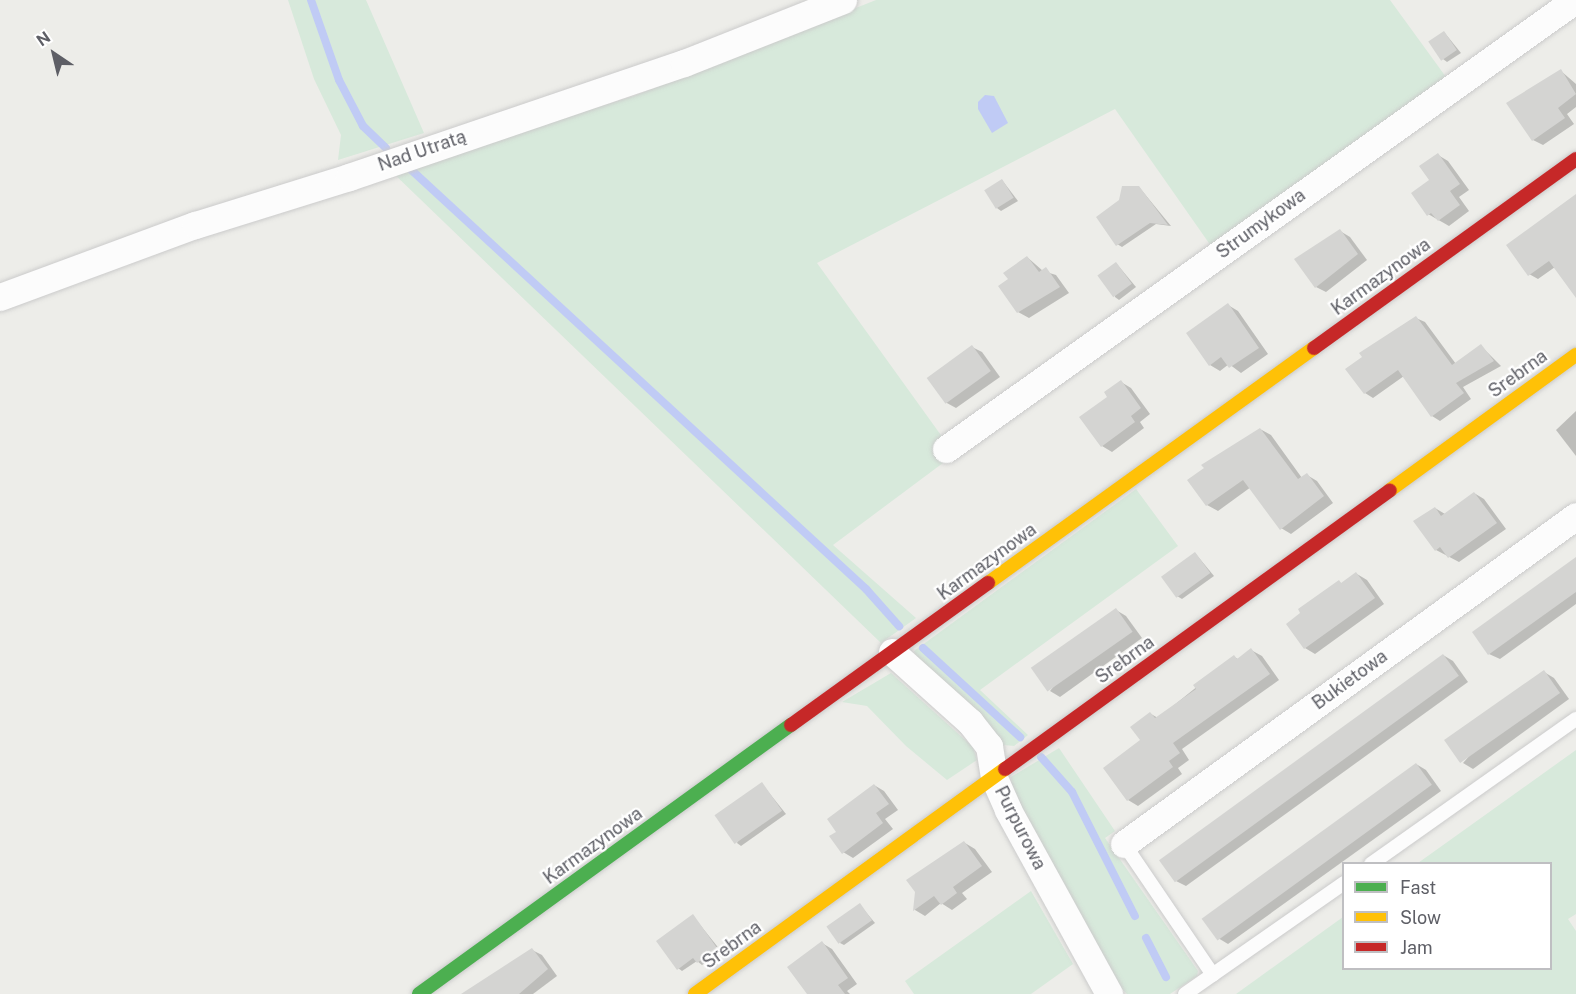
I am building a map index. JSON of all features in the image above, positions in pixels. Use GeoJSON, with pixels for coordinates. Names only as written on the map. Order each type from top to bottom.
{"type":"FeatureCollection","features":[{"type":"Feature","properties":{"kind":"street","name":"Nad Utratą"},"geometry":{"type":"LineString","coordinates":[[0,297],[195,225],[349,177],[684,63],[843,0]]}},
{"type":"Feature","properties":{"kind":"street","name":"Strumykowa"},"geometry":{"type":"LineString","coordinates":[[946,448],[1575,0]]}},
{"type":"Feature","properties":{"kind":"street","name":"Karmazynowa"},"geometry":{"type":"LineString","coordinates":[[419,994],[1576,159]]}},
{"type":"Feature","properties":{"kind":"street","name":"Srebrna"},"geometry":{"type":"LineString","coordinates":[[695,994],[1576,354]]}},
{"type":"Feature","properties":{"kind":"street","name":"Bukietowa"},"geometry":{"type":"LineString","coordinates":[[1124,844],[1576,516]]}},
{"type":"Feature","properties":{"kind":"street","name":"Purpurowa"},"geometry":{"type":"LineString","coordinates":[[892,652],[989,746],[994,778],[1109,994]]}},
{"type":"Feature","properties":{"kind":"lane"},"geometry":{"type":"LineString","coordinates":[[1374,862],[1576,718]]}},
{"type":"Feature","properties":{"kind":"lane"},"geometry":{"type":"LineString","coordinates":[[1124,844],[1213,975]]}},
{"type":"Feature","properties":{"kind":"lane"},"geometry":{"type":"LineString","coordinates":[[1185,994],[1342,884]]}},
{"type":"Feature","properties":{"kind":"green space"},"geometry":{"type":"Polygon","coordinates":[[[288,0],[366,0],[424,133],[338,160],[341,135],[314,79],[288,0]]]}},
{"type":"Feature","properties":{"kind":"green space"},"geometry":{"type":"Polygon","coordinates":[[[876,0],[1390,0],[1446,77],[1211,246],[1115,109],[817,263],[943,438],[951,457],[833,545],[916,618],[881,643],[391,171],[634,96],[876,0]]]}},
{"type":"Feature","properties":{"kind":"green space"},"geometry":{"type":"Polygon","coordinates":[[[1136,489],[1178,546],[980,690],[1028,735],[1014,746],[994,744],[920,670],[914,651],[1136,489]]]}},
{"type":"Feature","properties":{"kind":"green space"},"geometry":{"type":"Polygon","coordinates":[[[891,673],[973,747],[977,760],[947,780],[906,746],[867,706],[842,702],[891,673]]]}},
{"type":"Feature","properties":{"kind":"green space"},"geometry":{"type":"Polygon","coordinates":[[[1059,748],[1115,831],[1105,838],[1198,971],[1197,976],[1170,994],[1127,994],[1122,989],[1052,874],[1013,794],[1011,777],[1059,748]]]}},
{"type":"Feature","properties":{"kind":"green space"},"geometry":{"type":"Polygon","coordinates":[[[1576,750],[1576,914],[1568,919],[1576,931],[1576,994],[1236,994],[1342,918],[1342,970],[1552,970],[1552,862],[1419,862],[1576,750]]]}},
{"type":"Feature","properties":{"kind":"green space"},"geometry":{"type":"Polygon","coordinates":[[[1031,891],[1073,964],[1031,994],[914,994],[905,981],[1031,891]]]}},
{"type":"Feature","properties":{"kind":"water"},"geometry":{"type":"Polygon","coordinates":[[[985,95],[994,96],[1008,123],[992,133],[978,109],[978,102],[985,95]]]}},
{"type":"Feature","properties":{"kind":"building"},"geometry":{"type":"Polygon","coordinates":[[[1444,31],[1457,50],[1441,61],[1428,42],[1444,31]]]}},
{"type":"Feature","properties":{"kind":"building"},"geometry":{"type":"Polygon","coordinates":[[[1561,69],[1576,94],[1558,108],[1565,118],[1532,141],[1506,103],[1561,69]]]}},
{"type":"Feature","properties":{"kind":"building"},"geometry":{"type":"Polygon","coordinates":[[[1438,153],[1460,184],[1450,191],[1460,205],[1438,221],[1431,213],[1427,216],[1411,193],[1429,180],[1419,166],[1438,153]]]}},
{"type":"Feature","properties":{"kind":"building"},"geometry":{"type":"Polygon","coordinates":[[[1002,179],[1014,198],[996,209],[984,190],[1002,179]]]}},
{"type":"Feature","properties":{"kind":"building"},"geometry":{"type":"Polygon","coordinates":[[[1122,186],[1139,186],[1168,225],[1150,223],[1116,246],[1096,217],[1119,200],[1122,186]]]}},
{"type":"Feature","properties":{"kind":"building"},"geometry":{"type":"Polygon","coordinates":[[[1576,194],[1576,298],[1549,261],[1528,276],[1506,245],[1576,194]]]}},
{"type":"Feature","properties":{"kind":"building"},"geometry":{"type":"Polygon","coordinates":[[[1340,229],[1358,254],[1315,288],[1294,259],[1340,229]]]}},
{"type":"Feature","properties":{"kind":"building"},"geometry":{"type":"Polygon","coordinates":[[[1027,256],[1039,272],[1046,267],[1060,287],[1017,313],[998,286],[1008,279],[1003,273],[1027,256]]]}},
{"type":"Feature","properties":{"kind":"building"},"geometry":{"type":"Polygon","coordinates":[[[1116,262],[1132,284],[1113,297],[1097,276],[1116,262]]]}},
{"type":"Feature","properties":{"kind":"building"},"geometry":{"type":"Polygon","coordinates":[[[1228,303],[1259,348],[1229,368],[1221,357],[1209,366],[1186,333],[1228,303]]]}},
{"type":"Feature","properties":{"kind":"building"},"geometry":{"type":"Polygon","coordinates":[[[1416,316],[1452,365],[1481,344],[1494,361],[1456,383],[1464,393],[1431,417],[1398,370],[1364,394],[1345,369],[1362,357],[1359,353],[1416,316]]]}},
{"type":"Feature","properties":{"kind":"building"},"geometry":{"type":"Polygon","coordinates":[[[972,345],[991,371],[946,404],[927,378],[972,345]]]}},
{"type":"Feature","properties":{"kind":"building"},"geometry":{"type":"Polygon","coordinates":[[[1121,380],[1141,408],[1131,416],[1135,422],[1101,447],[1079,417],[1107,397],[1104,392],[1121,380]]]}},
{"type":"Feature","properties":{"kind":"building"},"geometry":{"type":"Polygon","coordinates":[[[1260,428],[1298,479],[1307,473],[1324,496],[1280,530],[1243,480],[1206,506],[1187,480],[1204,468],[1201,465],[1260,428]]]}},
{"type":"Feature","properties":{"kind":"building"},"geometry":{"type":"Polygon","coordinates":[[[1474,492],[1497,523],[1448,558],[1440,547],[1435,551],[1413,521],[1435,507],[1441,516],[1474,492]]]}},
{"type":"Feature","properties":{"kind":"building"},"geometry":{"type":"Polygon","coordinates":[[[1195,552],[1210,573],[1176,598],[1161,577],[1195,552]]]}},
{"type":"Feature","properties":{"kind":"building"},"geometry":{"type":"Polygon","coordinates":[[[1576,557],[1576,592],[1488,655],[1472,632],[1576,557]]]}},
{"type":"Feature","properties":{"kind":"building"},"geometry":{"type":"Polygon","coordinates":[[[1356,572],[1375,598],[1304,649],[1286,624],[1300,613],[1298,609],[1339,580],[1341,583],[1356,572]]]}},
{"type":"Feature","properties":{"kind":"building"},"geometry":{"type":"Polygon","coordinates":[[[1116,608],[1133,632],[1047,691],[1031,668],[1116,608]]]}},
{"type":"Feature","properties":{"kind":"building"},"geometry":{"type":"Polygon","coordinates":[[[1251,648],[1270,674],[1173,743],[1180,753],[1169,761],[1173,767],[1127,801],[1103,768],[1140,740],[1130,727],[1150,712],[1155,718],[1196,689],[1193,685],[1234,655],[1237,659],[1251,648]]]}},
{"type":"Feature","properties":{"kind":"building"},"geometry":{"type":"Polygon","coordinates":[[[1443,654],[1459,676],[1175,882],[1159,860],[1443,654]]]}},
{"type":"Feature","properties":{"kind":"building"},"geometry":{"type":"Polygon","coordinates":[[[1544,670],[1560,693],[1460,763],[1444,740],[1544,670]]]}},
{"type":"Feature","properties":{"kind":"building"},"geometry":{"type":"Polygon","coordinates":[[[1416,763],[1432,785],[1217,941],[1202,919],[1416,763]]]}},
{"type":"Feature","properties":{"kind":"building"},"geometry":{"type":"Polygon","coordinates":[[[762,782],[782,811],[735,844],[714,815],[762,782]]]}},
{"type":"Feature","properties":{"kind":"building"},"geometry":{"type":"Polygon","coordinates":[[[874,784],[889,804],[876,813],[883,823],[842,854],[829,836],[836,832],[827,819],[874,784]]]}},
{"type":"Feature","properties":{"kind":"building"},"geometry":{"type":"Polygon","coordinates":[[[964,841],[982,866],[953,887],[957,893],[941,905],[934,896],[913,911],[915,892],[906,880],[964,841]]]}},
{"type":"Feature","properties":{"kind":"building"},"geometry":{"type":"Polygon","coordinates":[[[860,903],[872,920],[838,944],[826,927],[860,903]]]}},
{"type":"Feature","properties":{"kind":"building"},"geometry":{"type":"Polygon","coordinates":[[[693,914],[717,948],[697,963],[693,958],[677,970],[656,941],[693,914]]]}},
{"type":"Feature","properties":{"kind":"building"},"geometry":{"type":"Polygon","coordinates":[[[822,941],[848,978],[838,985],[845,994],[807,994],[787,967],[822,941]]]}},
{"type":"Feature","properties":{"kind":"building"},"geometry":{"type":"Polygon","coordinates":[[[532,948],[548,969],[519,994],[461,994],[532,948]]]}},
{"type":"Feature","properties":{"kind":"waterway"},"geometry":{"type":"LineString","coordinates":[[311,0],[339,80],[363,126],[386,148]]}},
{"type":"Feature","properties":{"kind":"waterway"},"geometry":{"type":"LineString","coordinates":[[406,165],[866,589],[899,626]]}},
{"type":"Feature","properties":{"kind":"waterway"},"geometry":{"type":"LineString","coordinates":[[923,648],[1020,737]]}},
{"type":"Feature","properties":{"kind":"waterway"},"geometry":{"type":"LineString","coordinates":[[1041,757],[1072,792],[1135,916]]}},
{"type":"Feature","properties":{"kind":"waterway"},"geometry":{"type":"LineString","coordinates":[[1146,938],[1166,977]]}},
{"type":"Feature","properties":{"kind":"traffic: fast"},"geometry":{"type":"LineString","coordinates":[[419,994],[791,725]]}},
{"type":"Feature","properties":{"kind":"traffic: slow"},"geometry":{"type":"LineString","coordinates":[[988,583],[1314,348]]}},
{"type":"Feature","properties":{"kind":"traffic: slow"},"geometry":{"type":"LineString","coordinates":[[1390,490],[1576,355]]}},
{"type":"Feature","properties":{"kind":"traffic: slow"},"geometry":{"type":"LineString","coordinates":[[695,994],[1005,769]]}},
{"type":"Feature","properties":{"kind":"traffic: jam"},"geometry":{"type":"LineString","coordinates":[[1314,348],[1576,159]]}},
{"type":"Feature","properties":{"kind":"traffic: jam"},"geometry":{"type":"LineString","coordinates":[[1005,769],[1390,490]]}},
{"type":"Feature","properties":{"kind":"traffic: jam"},"geometry":{"type":"LineString","coordinates":[[791,725],[988,583]]}}]}
